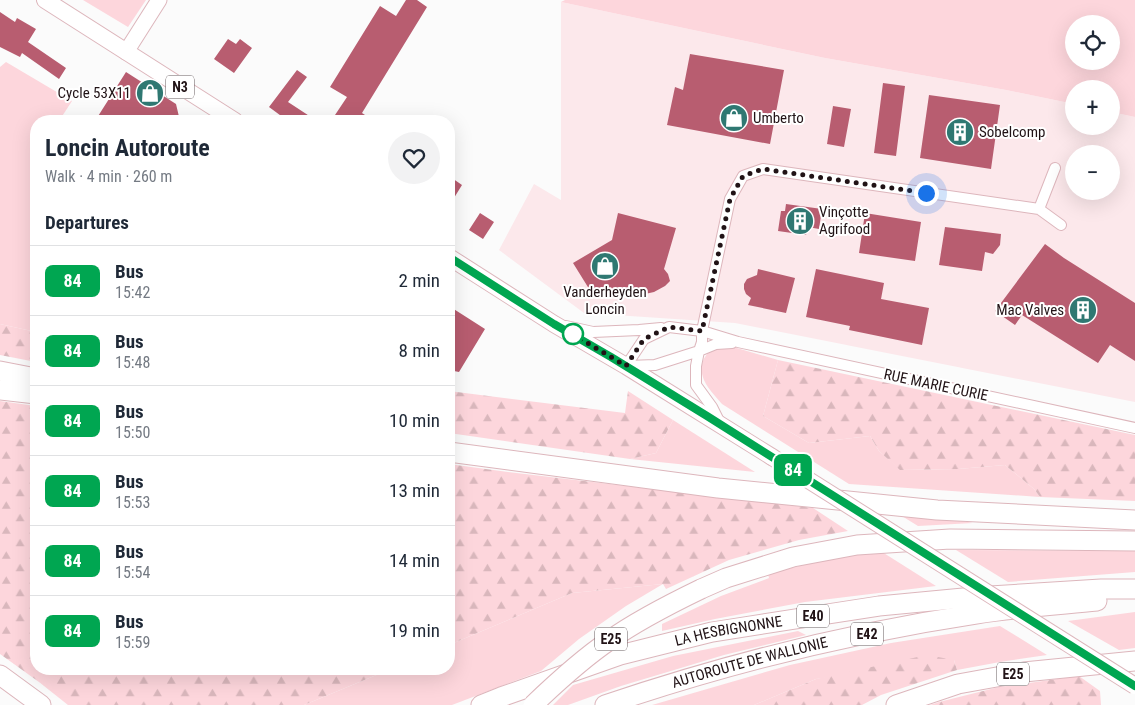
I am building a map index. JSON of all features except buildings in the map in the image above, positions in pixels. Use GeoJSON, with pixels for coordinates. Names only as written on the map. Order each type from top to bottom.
{"type":"FeatureCollection","features":[{"type":"Feature","properties":{"kind":"highway"},"geometry":{"type":"LineString","coordinates":[[0,370],[30,377]]}},
{"type":"Feature","properties":{"kind":"highway"},"geometry":{"type":"LineString","coordinates":[[0,390],[30,393]]}},
{"type":"Feature","properties":{"kind":"highway"},"geometry":{"type":"LineString","coordinates":[[455,453],[738,490],[936,510],[1135,520]]}},
{"type":"Feature","properties":{"kind":"highway","name":"E25"},"geometry":{"type":"LineString","coordinates":[[533,705],[568,672],[609,640],[654,612],[726,578],[793,557],[857,545],[950,539],[1135,541]]}},
{"type":"Feature","properties":{"kind":"highway","name":"LA HESBIGNONNE"},"geometry":{"type":"LineString","coordinates":[[481,705],[620,655],[712,632],[888,605],[974,597],[1101,589],[1135,589]]}},
{"type":"Feature","properties":{"kind":"highway","name":"AUTOROUTE DE WALLONIE"},"geometry":{"type":"LineString","coordinates":[[605,705],[707,673],[845,638],[977,614],[1100,601],[1135,593]]}},
{"type":"Feature","properties":{"kind":"highway","name":"E25"},"geometry":{"type":"LineString","coordinates":[[896,705],[958,684],[1024,672],[1135,661]]}},
{"type":"Feature","properties":{"kind":"highway"},"geometry":{"type":"LineString","coordinates":[[0,675],[40,705]]}},
{"type":"Feature","properties":{"kind":"main road","name":"N3"},"geometry":{"type":"LineString","coordinates":[[45,0],[226,115]]}},
{"type":"Feature","properties":{"kind":"main road"},"geometry":{"type":"LineString","coordinates":[[455,261],[554,324],[721,425],[1135,686]]}},
{"type":"Feature","properties":{"kind":"street"},"geometry":{"type":"LineString","coordinates":[[126,52],[159,0]]}},
{"type":"Feature","properties":{"kind":"street"},"geometry":{"type":"LineString","coordinates":[[1039,209],[1055,168]]}},
{"type":"Feature","properties":{"kind":"street"},"geometry":{"type":"LineString","coordinates":[[721,425],[696,385],[696,366],[730,199],[743,176],[763,169],[1039,209],[1061,225]]}},
{"type":"Feature","properties":{"kind":"street"},"geometry":{"type":"LineString","coordinates":[[554,324],[593,332],[669,327],[702,331],[738,342]]}},
{"type":"Feature","properties":{"kind":"street"},"geometry":{"type":"LineString","coordinates":[[626,366],[644,339],[669,327]]}},
{"type":"Feature","properties":{"kind":"street"},"geometry":{"type":"LineString","coordinates":[[626,366],[655,365],[716,344],[738,342]]}},
{"type":"Feature","properties":{"kind":"street","name":"RUE MARIE CURIE"},"geometry":{"type":"LineString","coordinates":[[738,342],[1135,428]]}},
{"type":"Feature","properties":{"kind":"shaded area"},"geometry":{"type":"Polygon","coordinates":[[[561,2],[825,58],[1065,102],[1065,135],[1120,135],[1120,114],[1135,117],[1135,402],[735,323],[584,313],[499,250],[534,184],[561,200],[561,2]]]}},
{"type":"Feature","properties":{"kind":"green space"},"geometry":{"type":"Polygon","coordinates":[[[83,0],[146,0],[128,27],[83,0]]]}},
{"type":"Feature","properties":{"kind":"green space"},"geometry":{"type":"Polygon","coordinates":[[[565,0],[1135,0],[1135,117],[1120,114],[1120,80],[1065,80],[1065,102],[825,58],[561,2],[565,0]]]}},
{"type":"Feature","properties":{"kind":"green space"},"geometry":{"type":"Polygon","coordinates":[[[6,62],[72,101],[63,115],[30,115],[30,331],[0,324],[0,67],[6,62]]]}},
{"type":"Feature","properties":{"kind":"green space"},"geometry":{"type":"Polygon","coordinates":[[[0,324],[30,331],[30,361],[0,355],[0,324]]]}},
{"type":"Feature","properties":{"kind":"green space"},"geometry":{"type":"Polygon","coordinates":[[[730,346],[778,360],[763,416],[809,443],[870,436],[879,451],[901,470],[958,469],[1005,465],[1034,489],[1040,497],[849,484],[722,404],[714,395],[706,385],[702,374],[703,361],[709,351],[730,346]]]}},
{"type":"Feature","properties":{"kind":"green space"},"geometry":{"type":"Polygon","coordinates":[[[778,360],[1135,435],[1135,501],[1040,497],[1034,489],[1005,465],[958,469],[900,470],[879,451],[870,436],[809,443],[763,416],[778,360]]]}},
{"type":"Feature","properties":{"kind":"green space"},"geometry":{"type":"Polygon","coordinates":[[[628,391],[673,420],[656,453],[630,459],[455,434],[455,392],[625,413],[628,391]]]}},
{"type":"Feature","properties":{"kind":"green space"},"geometry":{"type":"Polygon","coordinates":[[[0,401],[30,405],[30,675],[376,675],[304,705],[68,705],[0,654],[0,401]]]}},
{"type":"Feature","properties":{"kind":"green space"},"geometry":{"type":"Polygon","coordinates":[[[673,420],[755,472],[630,459],[656,453],[673,420]]]}},
{"type":"Feature","properties":{"kind":"green space"},"geometry":{"type":"Polygon","coordinates":[[[455,465],[813,508],[848,531],[799,540],[729,560],[666,589],[663,584],[572,593],[455,642],[455,465]]]}},
{"type":"Feature","properties":{"kind":"green space"},"geometry":{"type":"Polygon","coordinates":[[[897,513],[922,513],[973,523],[918,526],[897,513]]]}},
{"type":"Feature","properties":{"kind":"green space"},"geometry":{"type":"Polygon","coordinates":[[[879,550],[936,586],[805,602],[662,631],[662,624],[721,596],[769,578],[768,574],[827,559],[879,550]]]}},
{"type":"Feature","properties":{"kind":"green space"},"geometry":{"type":"Polygon","coordinates":[[[956,550],[1135,551],[1135,572],[1008,582],[956,550]]]}},
{"type":"Feature","properties":{"kind":"green space"},"geometry":{"type":"Polygon","coordinates":[[[663,584],[626,606],[579,639],[541,671],[452,705],[304,705],[376,675],[455,675],[455,642],[572,593],[663,584]]]}},
{"type":"Feature","properties":{"kind":"green space"},"geometry":{"type":"Polygon","coordinates":[[[1135,612],[1135,648],[1119,650],[1068,621],[1135,612]]]}},
{"type":"Feature","properties":{"kind":"green space"},"geometry":{"type":"Polygon","coordinates":[[[1000,626],[1047,655],[957,670],[954,660],[816,679],[754,705],[652,705],[790,665],[891,643],[1000,626]]]}},
{"type":"Feature","properties":{"kind":"green space"},"geometry":{"type":"Polygon","coordinates":[[[798,631],[806,635],[724,655],[621,686],[568,705],[553,705],[573,685],[673,656],[798,631]]]}},
{"type":"Feature","properties":{"kind":"green space"},"geometry":{"type":"Polygon","coordinates":[[[927,655],[954,660],[957,670],[881,695],[862,705],[754,705],[816,679],[927,655]]]}},
{"type":"Feature","properties":{"kind":"green space"},"geometry":{"type":"Polygon","coordinates":[[[1079,676],[1100,691],[1101,705],[930,705],[999,687],[1079,676]]]}},
{"type":"Feature","properties":{"kind":"bus line","name":"84"},"geometry":{"type":"LineString","coordinates":[[455,261],[554,324],[707,416],[1135,686]]}},
{"type":"Feature","properties":{"kind":"place","name":"Cycle 53X11"},"geometry":{"type":"Point","coordinates":[150,93]}},
{"type":"Feature","properties":{"kind":"place","name":"Umberto"},"geometry":{"type":"Point","coordinates":[734,118]}},
{"type":"Feature","properties":{"kind":"place","name":"Sobelcomp"},"geometry":{"type":"Point","coordinates":[960,132]}},
{"type":"Feature","properties":{"kind":"place","name":"Vinçotte Agrifood"},"geometry":{"type":"Point","coordinates":[800,221]}},
{"type":"Feature","properties":{"kind":"place","name":"Vanderheyden Loncin"},"geometry":{"type":"Point","coordinates":[605,266]}},
{"type":"Feature","properties":{"kind":"place","name":"Mac Valves"},"geometry":{"type":"Point","coordinates":[1083,310]}},
{"type":"Feature","properties":{"kind":"route"},"geometry":{"type":"LineString","coordinates":[[573,334],[569,332],[626,366],[644,339],[669,327],[702,331],[730,199],[743,176],[763,169],[926,193]]}}]}
